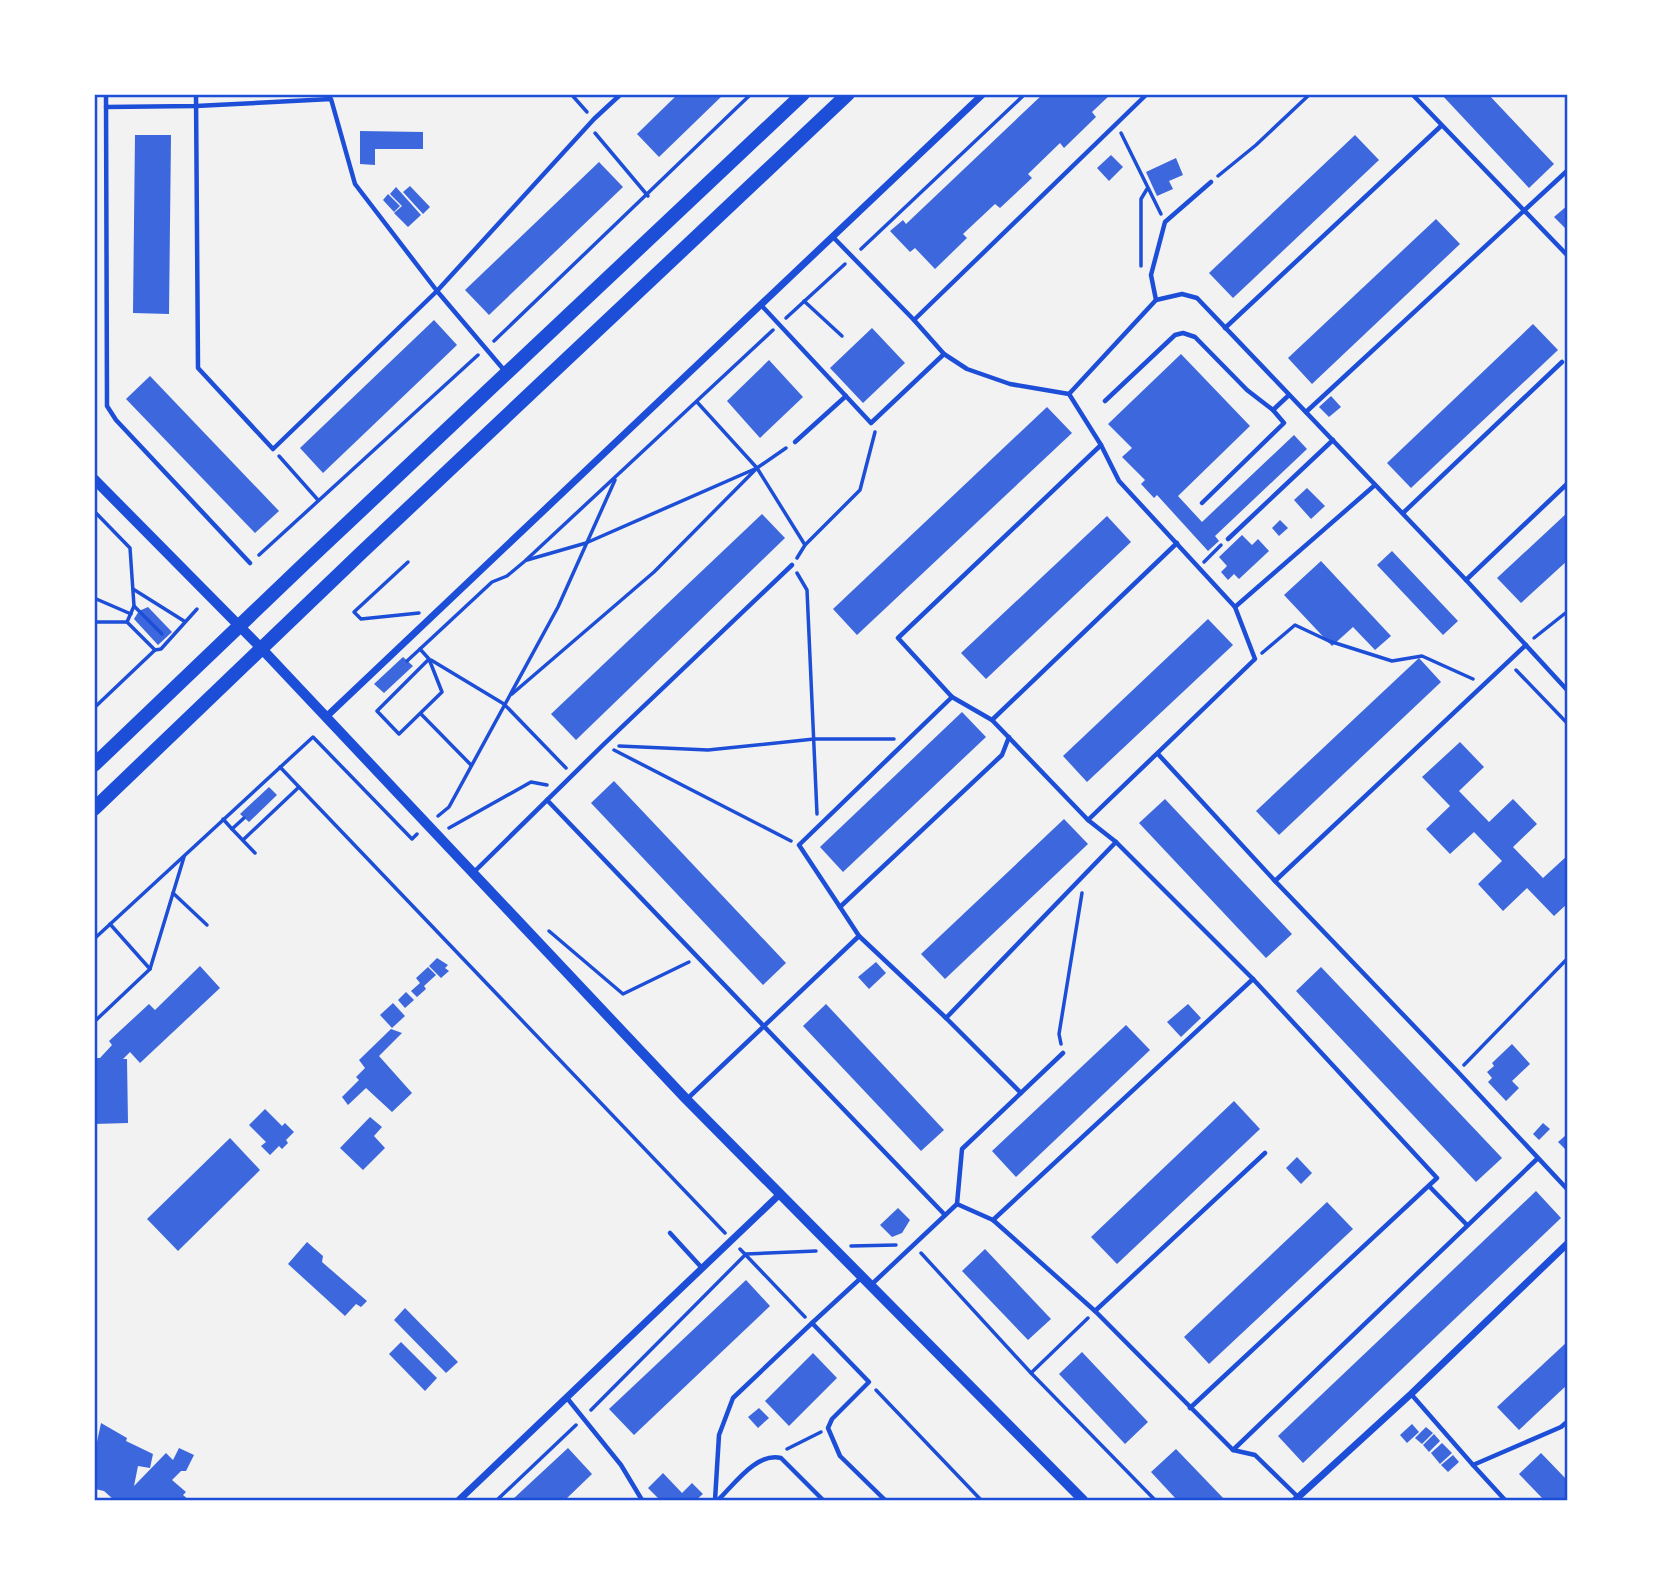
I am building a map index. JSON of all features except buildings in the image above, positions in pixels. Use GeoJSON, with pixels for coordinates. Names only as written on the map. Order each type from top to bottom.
{"type":"FeatureCollection","features":[{"type":"Feature","properties":{"kind":"main road"},"geometry":{"type":"LineString","coordinates":[[94,765],[803,94]]}},
{"type":"Feature","properties":{"kind":"main road"},"geometry":{"type":"LineString","coordinates":[[94,809],[848,94]]}},
{"type":"Feature","properties":{"kind":"street"},"geometry":{"type":"LineString","coordinates":[[326,717],[984,94]]}},
{"type":"Feature","properties":{"kind":"street"},"geometry":{"type":"LineString","coordinates":[[94,479],[261,648],[686,1100],[1083,1500]]}},
{"type":"Feature","properties":{"kind":"street"},"geometry":{"type":"LineString","coordinates":[[459,1500],[780,1194]]}},
{"type":"Feature","properties":{"kind":"street"},"geometry":{"type":"LineString","coordinates":[[1297,1499],[1567,1243]]}},
{"type":"Feature","properties":{"kind":"lane"},"geometry":{"type":"LineString","coordinates":[[106,94],[107,406],[116,419],[250,563]]}},
{"type":"Feature","properties":{"kind":"lane"},"geometry":{"type":"LineString","coordinates":[[196,94],[198,368],[273,449],[437,291],[594,119],[621,94]]}},
{"type":"Feature","properties":{"kind":"lane"},"geometry":{"type":"LineString","coordinates":[[914,320],[1147,94]]}},
{"type":"Feature","properties":{"kind":"lane"},"geometry":{"type":"LineString","coordinates":[[1412,94],[1567,256]]}},
{"type":"Feature","properties":{"kind":"lane"},"geometry":{"type":"LineString","coordinates":[[106,107],[196,106],[331,99],[355,184],[437,291],[507,373]]}},
{"type":"Feature","properties":{"kind":"lane"},"geometry":{"type":"LineString","coordinates":[[1225,328],[1441,126]]}},
{"type":"Feature","properties":{"kind":"lane"},"geometry":{"type":"LineString","coordinates":[[1306,412],[1567,170]]}},
{"type":"Feature","properties":{"kind":"lane"},"geometry":{"type":"LineString","coordinates":[[1156,300],[1151,275],[1165,222],[1211,182]]}},
{"type":"Feature","properties":{"kind":"lane"},"geometry":{"type":"LineString","coordinates":[[833,237],[944,354],[967,369],[1010,384],[1069,394],[1101,445],[1119,481],[1235,607],[1255,659],[1088,820]]}},
{"type":"Feature","properties":{"kind":"lane"},"geometry":{"type":"LineString","coordinates":[[1069,394],[1156,300],[1182,294],[1197,298],[1403,513],[1567,691]]}},
{"type":"Feature","properties":{"kind":"lane"},"geometry":{"type":"LineString","coordinates":[[761,305],[872,423],[944,354]]}},
{"type":"Feature","properties":{"kind":"lane"},"geometry":{"type":"LineString","coordinates":[[1105,401],[1175,335],[1183,333],[1195,337],[1247,390],[1273,410],[1284,423],[1202,503]]}},
{"type":"Feature","properties":{"kind":"lane"},"geometry":{"type":"LineString","coordinates":[[1403,513],[1562,362]]}},
{"type":"Feature","properties":{"kind":"lane"},"geometry":{"type":"LineString","coordinates":[[1273,410],[1289,395]]}},
{"type":"Feature","properties":{"kind":"lane"},"geometry":{"type":"LineString","coordinates":[[795,442],[846,396]]}},
{"type":"Feature","properties":{"kind":"lane"},"geometry":{"type":"LineString","coordinates":[[1228,539],[1333,440]]}},
{"type":"Feature","properties":{"kind":"lane"},"geometry":{"type":"LineString","coordinates":[[1101,445],[898,638],[952,697],[992,720],[1088,820],[1116,842],[1254,979],[1437,1178],[1190,1408]]}},
{"type":"Feature","properties":{"kind":"lane"},"geometry":{"type":"LineString","coordinates":[[1466,580],[1567,484]]}},
{"type":"Feature","properties":{"kind":"lane"},"geometry":{"type":"LineString","coordinates":[[1235,607],[1376,485]]}},
{"type":"Feature","properties":{"kind":"lane"},"geometry":{"type":"LineString","coordinates":[[992,720],[1177,543]]}},
{"type":"Feature","properties":{"kind":"lane"},"geometry":{"type":"LineString","coordinates":[[473,872],[792,565]]}},
{"type":"Feature","properties":{"kind":"lane"},"geometry":{"type":"LineString","coordinates":[[1275,881],[1525,645]]}},
{"type":"Feature","properties":{"kind":"lane"},"geometry":{"type":"LineString","coordinates":[[952,697],[799,845],[859,936],[1021,1093]]}},
{"type":"Feature","properties":{"kind":"lane"},"geometry":{"type":"LineString","coordinates":[[840,907],[1002,755],[1009,737]]}},
{"type":"Feature","properties":{"kind":"lane"},"geometry":{"type":"LineString","coordinates":[[1158,754],[1567,1190]]}},
{"type":"Feature","properties":{"kind":"lane"},"geometry":{"type":"LineString","coordinates":[[547,800],[945,1215]]}},
{"type":"Feature","properties":{"kind":"lane"},"geometry":{"type":"LineString","coordinates":[[946,1018],[1116,842]]}},
{"type":"Feature","properties":{"kind":"lane"},"geometry":{"type":"LineString","coordinates":[[686,1100],[859,936]]}},
{"type":"Feature","properties":{"kind":"lane"},"geometry":{"type":"LineString","coordinates":[[993,1220],[1254,979]]}},
{"type":"Feature","properties":{"kind":"lane"},"geometry":{"type":"LineString","coordinates":[[716,1500],[719,1435],[733,1398],[811,1323],[913,1245],[957,1204],[962,1149],[1063,1053]]}},
{"type":"Feature","properties":{"kind":"lane"},"geometry":{"type":"LineString","coordinates":[[1095,1311],[1265,1153]]}},
{"type":"Feature","properties":{"kind":"lane"},"geometry":{"type":"LineString","coordinates":[[1233,1450],[1537,1159]]}},
{"type":"Feature","properties":{"kind":"lane"},"geometry":{"type":"LineString","coordinates":[[1429,1186],[1467,1225]]}},
{"type":"Feature","properties":{"kind":"lane"},"geometry":{"type":"LineString","coordinates":[[957,1204],[993,1220],[1095,1311],[1233,1450],[1255,1455],[1297,1499]]}},
{"type":"Feature","properties":{"kind":"lane"},"geometry":{"type":"LineString","coordinates":[[670,1233],[702,1268]]}},
{"type":"Feature","properties":{"kind":"lane"},"geometry":{"type":"LineString","coordinates":[[811,1323],[869,1382],[832,1419],[828,1428],[840,1456],[885,1500]]}},
{"type":"Feature","properties":{"kind":"lane"},"geometry":{"type":"LineString","coordinates":[[1410,1394],[1505,1500]]}},
{"type":"Feature","properties":{"kind":"lane"},"geometry":{"type":"LineString","coordinates":[[567,1398],[621,1465],[642,1500]]}},
{"type":"Feature","properties":{"kind":"lane"},"geometry":{"type":"LineString","coordinates":[[1473,1465],[1561,1427],[1567,1420]]}},
{"type":"Feature","properties":{"kind":"lane"},"geometry":{"type":"LineString","coordinates":[[716,1500],[761,1459],[773,1456],[780,1458],[823,1500]]}},
{"type":"Feature","properties":{"kind":"path"},"geometry":{"type":"LineString","coordinates":[[571,94],[594,119],[592,131],[648,195]]}},
{"type":"Feature","properties":{"kind":"path"},"geometry":{"type":"LineString","coordinates":[[250,563],[486,348],[751,94]]}},
{"type":"Feature","properties":{"kind":"path"},"geometry":{"type":"LineString","coordinates":[[407,661],[492,582],[507,576],[525,561],[1025,94]]}},
{"type":"Feature","properties":{"kind":"path"},"geometry":{"type":"LineString","coordinates":[[1211,182],[1256,145],[1310,94]]}},
{"type":"Feature","properties":{"kind":"path"},"geometry":{"type":"LineString","coordinates":[[1117,124],[1165,222]]}},
{"type":"Feature","properties":{"kind":"path"},"geometry":{"type":"LineString","coordinates":[[1141,275],[1141,199],[1147,189]]}},
{"type":"Feature","properties":{"kind":"path"},"geometry":{"type":"LineString","coordinates":[[804,301],[842,336]]}},
{"type":"Feature","properties":{"kind":"path"},"geometry":{"type":"LineString","coordinates":[[697,401],[757,468],[805,545]]}},
{"type":"Feature","properties":{"kind":"path"},"geometry":{"type":"LineString","coordinates":[[818,827],[807,590],[792,565],[805,545],[860,490],[876,428],[872,423]]}},
{"type":"Feature","properties":{"kind":"path"},"geometry":{"type":"LineString","coordinates":[[525,561],[586,543],[757,468],[795,442]]}},
{"type":"Feature","properties":{"kind":"path"},"geometry":{"type":"LineString","coordinates":[[273,449],[318,500]]}},
{"type":"Feature","properties":{"kind":"path"},"geometry":{"type":"LineString","coordinates":[[508,698],[654,572],[757,468]]}},
{"type":"Feature","properties":{"kind":"path"},"geometry":{"type":"LineString","coordinates":[[449,807],[558,607],[616,477]]}},
{"type":"Feature","properties":{"kind":"path"},"geometry":{"type":"LineString","coordinates":[[94,512],[130,548],[134,606],[127,622]]}},
{"type":"Feature","properties":{"kind":"path"},"geometry":{"type":"LineString","coordinates":[[1199,567],[1228,539]]}},
{"type":"Feature","properties":{"kind":"path"},"geometry":{"type":"LineString","coordinates":[[408,562],[354,612],[360,619],[426,612],[442,629]]}},
{"type":"Feature","properties":{"kind":"path"},"geometry":{"type":"LineString","coordinates":[[133,589],[184,622]]}},
{"type":"Feature","properties":{"kind":"path"},"geometry":{"type":"LineString","coordinates":[[94,598],[131,614]]}},
{"type":"Feature","properties":{"kind":"path"},"geometry":{"type":"LineString","coordinates":[[134,606],[162,634]]}},
{"type":"Feature","properties":{"kind":"path"},"geometry":{"type":"LineString","coordinates":[[94,708],[155,650],[161,649],[197,609]]}},
{"type":"Feature","properties":{"kind":"path"},"geometry":{"type":"LineString","coordinates":[[1525,645],[1567,611]]}},
{"type":"Feature","properties":{"kind":"path"},"geometry":{"type":"LineString","coordinates":[[94,622],[127,622],[155,650]]}},
{"type":"Feature","properties":{"kind":"path"},"geometry":{"type":"LineString","coordinates":[[1255,659],[1295,625],[1329,641],[1392,661],[1422,656],[1483,684]]}},
{"type":"Feature","properties":{"kind":"path"},"geometry":{"type":"LineString","coordinates":[[420,649],[429,659],[505,704],[573,775]]}},
{"type":"Feature","properties":{"kind":"path"},"geometry":{"type":"LineString","coordinates":[[429,659],[442,692],[400,734],[377,711],[429,659]]}},
{"type":"Feature","properties":{"kind":"path"},"geometry":{"type":"LineString","coordinates":[[1508,661],[1567,724]]}},
{"type":"Feature","properties":{"kind":"path"},"geometry":{"type":"LineString","coordinates":[[421,713],[471,765]]}},
{"type":"Feature","properties":{"kind":"path"},"geometry":{"type":"LineString","coordinates":[[94,939],[313,737],[412,839]]}},
{"type":"Feature","properties":{"kind":"path"},"geometry":{"type":"LineString","coordinates":[[603,745],[708,750],[814,739],[909,738]]}},
{"type":"Feature","properties":{"kind":"path"},"geometry":{"type":"LineString","coordinates":[[603,745],[799,845]]}},
{"type":"Feature","properties":{"kind":"path"},"geometry":{"type":"LineString","coordinates":[[280,767],[811,1323]]}},
{"type":"Feature","properties":{"kind":"path"},"geometry":{"type":"LineString","coordinates":[[438,816],[450,829],[531,782],[560,788]]}},
{"type":"Feature","properties":{"kind":"path"},"geometry":{"type":"LineString","coordinates":[[243,840],[299,787]]}},
{"type":"Feature","properties":{"kind":"path"},"geometry":{"type":"LineString","coordinates":[[321,822],[328,816]]}},
{"type":"Feature","properties":{"kind":"path"},"geometry":{"type":"LineString","coordinates":[[232,830],[244,818]]}},
{"type":"Feature","properties":{"kind":"path"},"geometry":{"type":"LineString","coordinates":[[223,819],[255,853]]}},
{"type":"Feature","properties":{"kind":"path"},"geometry":{"type":"LineString","coordinates":[[94,1022],[150,969],[185,855]]}},
{"type":"Feature","properties":{"kind":"path"},"geometry":{"type":"LineString","coordinates":[[1063,1053],[1059,1034],[1086,872]]}},
{"type":"Feature","properties":{"kind":"path"},"geometry":{"type":"LineString","coordinates":[[173,893],[207,925]]}},
{"type":"Feature","properties":{"kind":"path"},"geometry":{"type":"LineString","coordinates":[[110,924],[150,969]]}},
{"type":"Feature","properties":{"kind":"path"},"geometry":{"type":"LineString","coordinates":[[549,931],[623,994],[697,958]]}},
{"type":"Feature","properties":{"kind":"path"},"geometry":{"type":"LineString","coordinates":[[1457,1071],[1567,958]]}},
{"type":"Feature","properties":{"kind":"path"},"geometry":{"type":"LineString","coordinates":[[497,1500],[583,1418],[746,1254],[820,1251],[839,1234],[851,1246],[913,1245],[1031,1373],[1155,1500]]}},
{"type":"Feature","properties":{"kind":"path"},"geometry":{"type":"LineString","coordinates":[[1031,1373],[1095,1311]]}},
{"type":"Feature","properties":{"kind":"path"},"geometry":{"type":"LineString","coordinates":[[869,1382],[981,1500]]}},
{"type":"Feature","properties":{"kind":"path"},"geometry":{"type":"LineString","coordinates":[[773,1456],[828,1428]]}}]}
